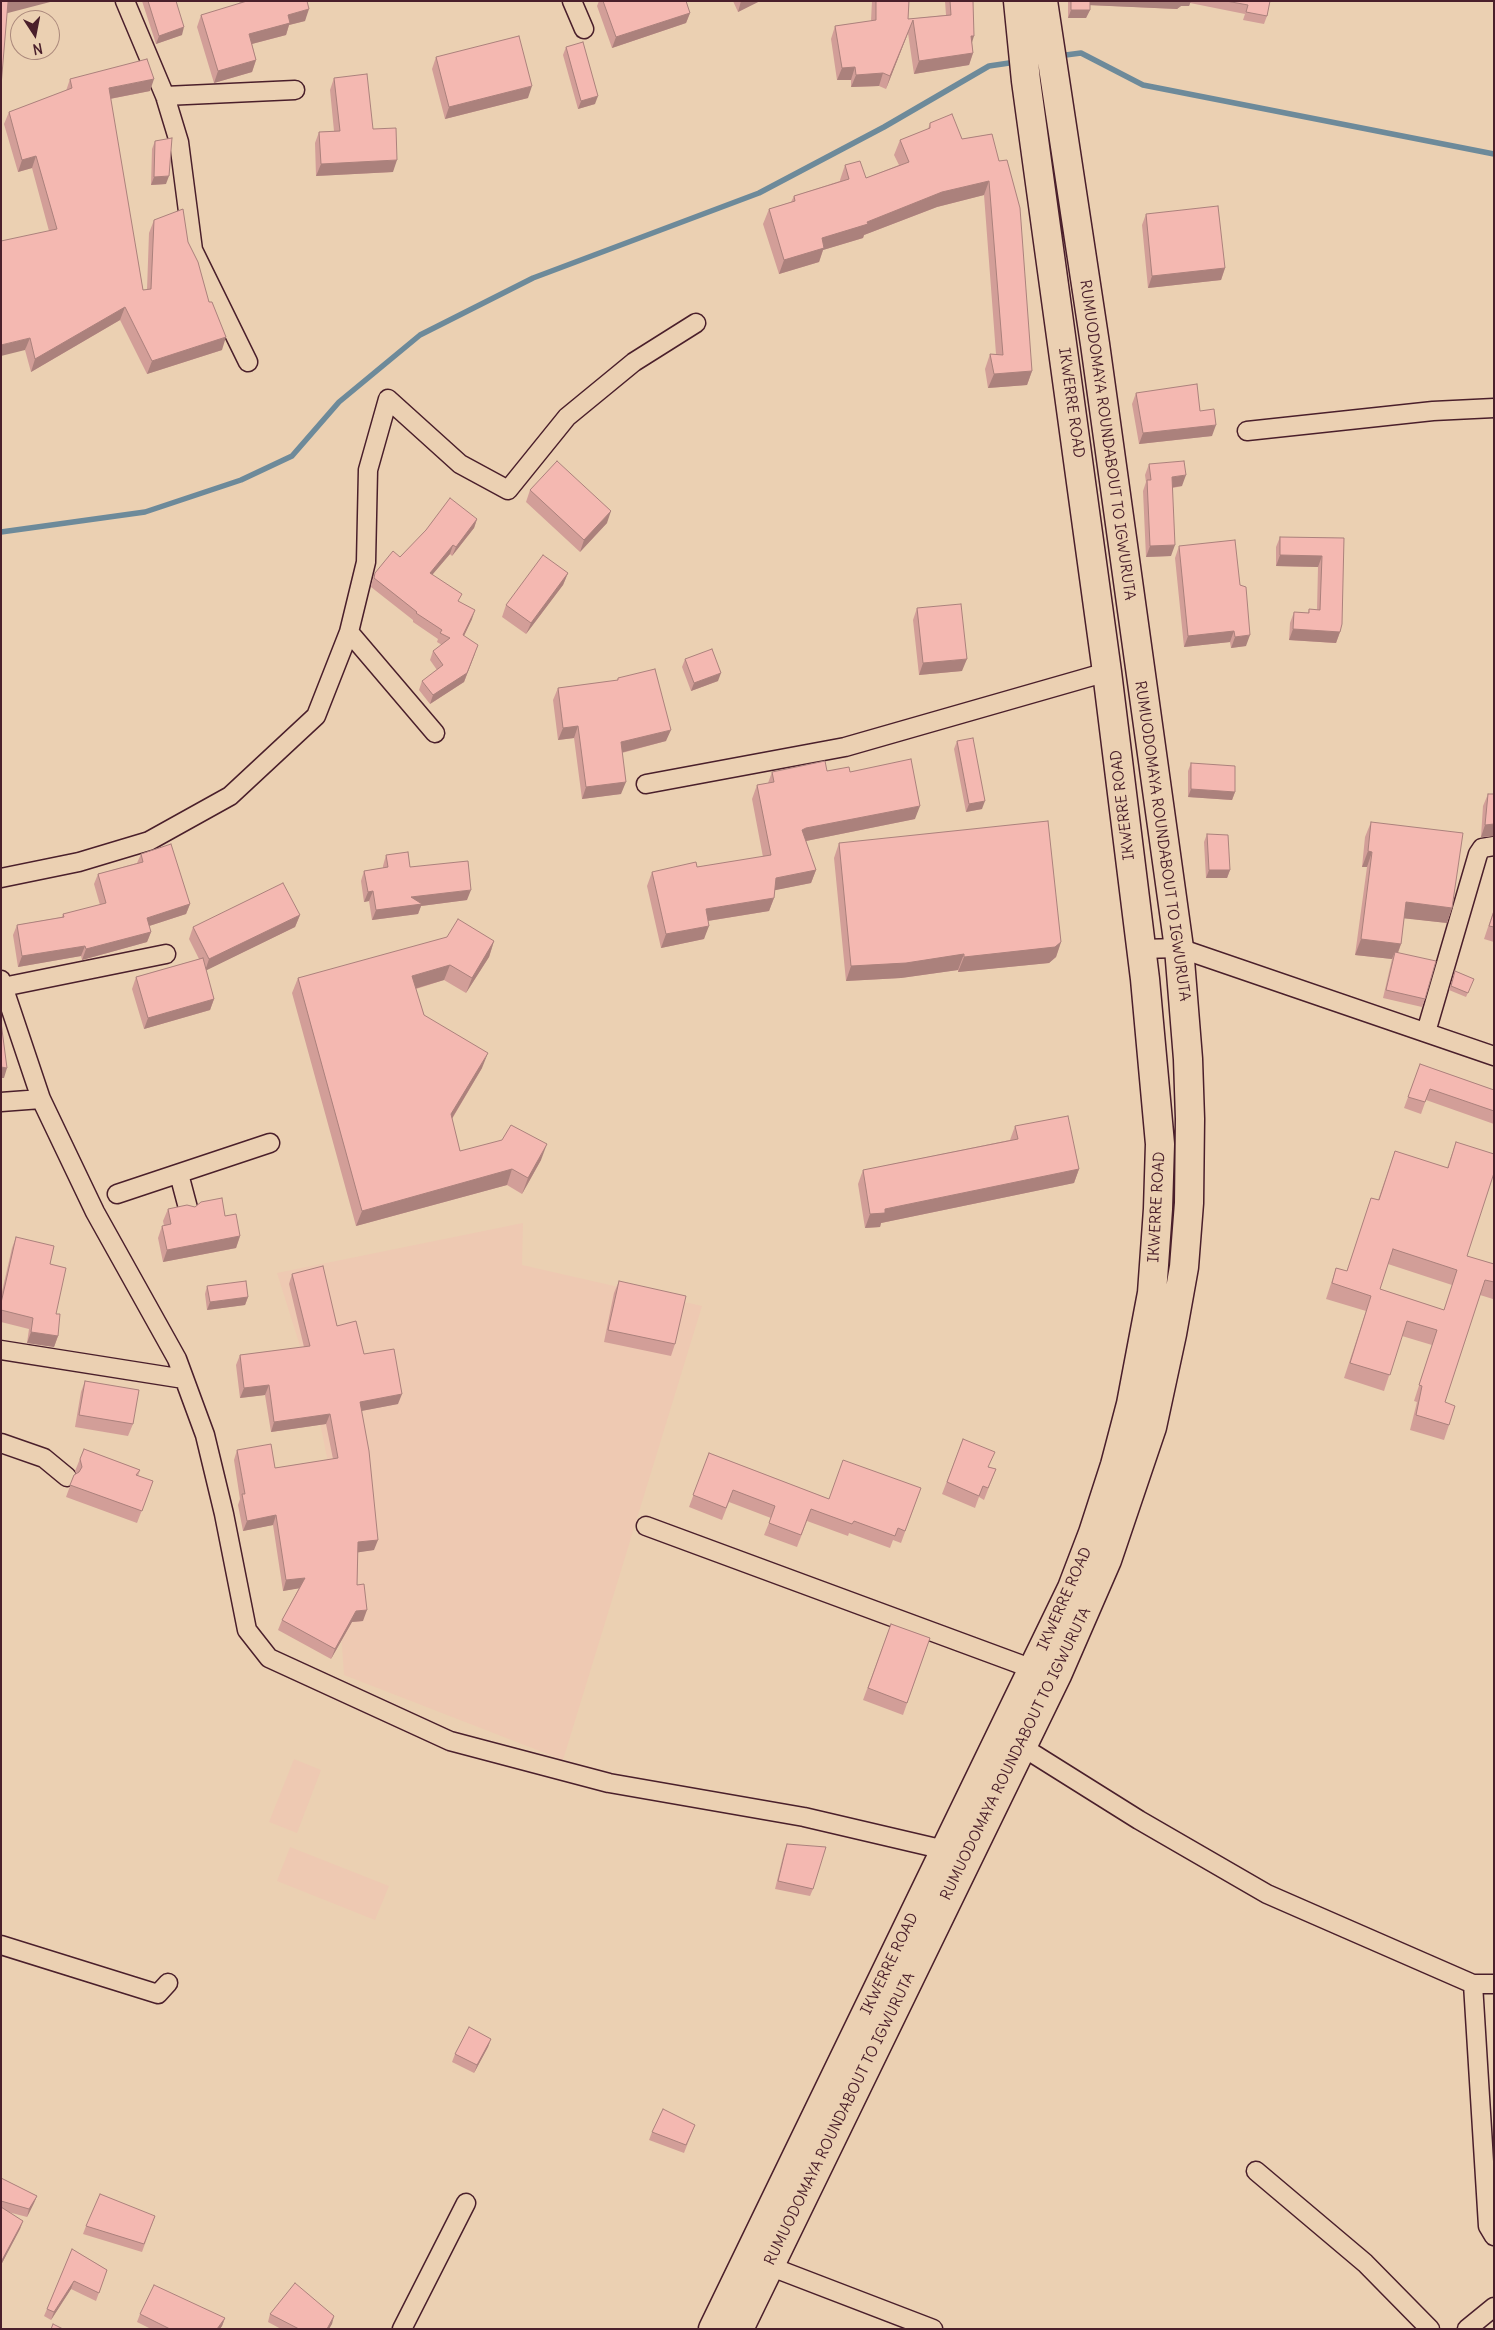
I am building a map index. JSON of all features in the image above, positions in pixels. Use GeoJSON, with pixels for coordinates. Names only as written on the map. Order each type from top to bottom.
{"type":"FeatureCollection","features":[{"type":"Feature","properties":{"kind":"main road","name":"IKWERRE ROAD"},"geometry":{"type":"LineString","coordinates":[[713,2329],[1072,1588],[1093,1533],[1115,1465],[1131,1404],[1152,1293],[1160,1144],[1141,949],[1107,672],[1026,81],[1018,1]]}},
{"type":"Feature","properties":{"kind":"main road","name":"RUMUODOMAYA ROUNDABOUT TO IGWURUTA"},"geometry":{"type":"LineString","coordinates":[[739,2329],[1057,1675],[1107,1560],[1152,1427],[1184,1267],[1190,1138],[1188,1058],[1179,948],[1094,344],[1043,1]]}},
{"type":"Feature","properties":{"kind":"street"},"geometry":{"type":"LineString","coordinates":[[125,1],[165,96],[179,142],[193,250],[248,362]]}},
{"type":"Feature","properties":{"kind":"street"},"geometry":{"type":"LineString","coordinates":[[572,1],[584,29]]}},
{"type":"Feature","properties":{"kind":"street"},"geometry":{"type":"LineString","coordinates":[[165,96],[295,90]]}},
{"type":"Feature","properties":{"kind":"street"},"geometry":{"type":"LineString","coordinates":[[1,878],[79,862],[149,841],[230,796],[316,716],[349,632],[366,562],[368,470],[388,400],[460,464],[508,490],[568,417],[634,362],[696,322]]}},
{"type":"Feature","properties":{"kind":"street"},"geometry":{"type":"LineString","coordinates":[[1247,431],[1433,411],[1494,408]]}},
{"type":"Feature","properties":{"kind":"street"},"geometry":{"type":"LineString","coordinates":[[349,632],[435,733]]}},
{"type":"Feature","properties":{"kind":"street"},"geometry":{"type":"LineString","coordinates":[[646,784],[845,747],[1107,672]]}},
{"type":"Feature","properties":{"kind":"street"},"geometry":{"type":"LineString","coordinates":[[1426,1032],[1478,854],[1482,848],[1494,846]]}},
{"type":"Feature","properties":{"kind":"street"},"geometry":{"type":"LineString","coordinates":[[1141,949],[1179,948],[1494,1056]]}},
{"type":"Feature","properties":{"kind":"street"},"geometry":{"type":"LineString","coordinates":[[166,954],[2,984],[41,1099],[95,1212],[177,1359],[205,1435],[224,1514],[247,1630],[269,1658],[450,1741],[609,1783],[804,1818],[945,1850]]}},
{"type":"Feature","properties":{"kind":"street"},"geometry":{"type":"LineString","coordinates":[[1,1102],[41,1099]]}},
{"type":"Feature","properties":{"kind":"street"},"geometry":{"type":"LineString","coordinates":[[117,1194],[270,1143]]}},
{"type":"Feature","properties":{"kind":"street"},"geometry":{"type":"LineString","coordinates":[[179,1174],[188,1208]]}},
{"type":"Feature","properties":{"kind":"street"},"geometry":{"type":"LineString","coordinates":[[1,1350],[184,1379]]}},
{"type":"Feature","properties":{"kind":"street"},"geometry":{"type":"LineString","coordinates":[[1,1443],[44,1458],[67,1477]]}},
{"type":"Feature","properties":{"kind":"street"},"geometry":{"type":"LineString","coordinates":[[646,1526],[1033,1669]]}},
{"type":"Feature","properties":{"kind":"street"},"geometry":{"type":"LineString","coordinates":[[1021,1746],[1139,1820],[1267,1894],[1473,1984],[1494,1984]]}},
{"type":"Feature","properties":{"kind":"street"},"geometry":{"type":"LineString","coordinates":[[1,1945],[158,1994],[168,1983]]}},
{"type":"Feature","properties":{"kind":"street"},"geometry":{"type":"LineString","coordinates":[[1473,1984],[1488,2226],[1494,2236]]}},
{"type":"Feature","properties":{"kind":"street"},"geometry":{"type":"LineString","coordinates":[[1256,2172],[1365,2263],[1430,2329]]}},
{"type":"Feature","properties":{"kind":"street"},"geometry":{"type":"LineString","coordinates":[[402,2329],[466,2203]]}},
{"type":"Feature","properties":{"kind":"street"},"geometry":{"type":"LineString","coordinates":[[769,2266],[933,2329]]}},
{"type":"Feature","properties":{"kind":"street"},"geometry":{"type":"LineString","coordinates":[[1467,2329],[1494,2307]]}},
{"type":"Feature","properties":{"kind":"shaded area"},"geometry":{"type":"Polygon","coordinates":[[[523,1223],[522,1265],[702,1306],[563,1760],[344,1675],[330,1472],[312,1384],[277,1273],[523,1223]]]}},
{"type":"Feature","properties":{"kind":"shaded area"},"geometry":{"type":"Polygon","coordinates":[[[294,1759],[321,1770],[297,1833],[269,1822],[294,1759]]]}},
{"type":"Feature","properties":{"kind":"shaded area"},"geometry":{"type":"Polygon","coordinates":[[[290,1847],[389,1886],[375,1920],[277,1881],[290,1847]]]}},
{"type":"Feature","properties":{"kind":"building"},"geometry":{"type":"Polygon","coordinates":[[[1,1],[10,1],[8,2],[1,86],[1,1]]]}},
{"type":"Feature","properties":{"kind":"building"},"geometry":{"type":"Polygon","coordinates":[[[148,1],[176,1],[184,27],[159,36],[148,1]]]}},
{"type":"Feature","properties":{"kind":"building"},"geometry":{"type":"Polygon","coordinates":[[[247,1],[307,1],[309,9],[288,15],[290,23],[249,34],[256,60],[218,71],[201,15],[247,1]]]}},
{"type":"Feature","properties":{"kind":"building"},"geometry":{"type":"Polygon","coordinates":[[[603,1],[686,1],[690,13],[616,37],[603,1]]]}},
{"type":"Feature","properties":{"kind":"building"},"geometry":{"type":"Polygon","coordinates":[[[876,1],[909,1],[908,19],[951,15],[950,1],[973,1],[974,36],[971,36],[973,53],[919,61],[913,20],[890,76],[883,73],[856,75],[855,67],[842,68],[835,26],[876,20],[876,1]]]}},
{"type":"Feature","properties":{"kind":"building"},"geometry":{"type":"Polygon","coordinates":[[[1071,1],[1090,1],[1090,10],[1071,10],[1071,1]]]}},
{"type":"Feature","properties":{"kind":"building"},"geometry":{"type":"Polygon","coordinates":[[[1226,1],[1270,1],[1267,16],[1246,12],[1248,5],[1226,1]]]}},
{"type":"Feature","properties":{"kind":"building"},"geometry":{"type":"Polygon","coordinates":[[[519,36],[532,86],[449,107],[436,57],[519,36]]]}},
{"type":"Feature","properties":{"kind":"building"},"geometry":{"type":"Polygon","coordinates":[[[583,42],[598,96],[581,101],[566,47],[583,42]]]}},
{"type":"Feature","properties":{"kind":"building"},"geometry":{"type":"Polygon","coordinates":[[[147,59],[154,79],[109,88],[143,290],[151,289],[154,220],[183,209],[188,242],[198,262],[209,302],[212,302],[226,337],[152,361],[125,307],[35,359],[30,338],[1,345],[1,241],[57,229],[36,156],[22,160],[9,112],[72,88],[70,79],[147,59]]]}},
{"type":"Feature","properties":{"kind":"building"},"geometry":{"type":"Polygon","coordinates":[[[367,74],[373,129],[396,128],[397,160],[321,164],[319,132],[340,131],[334,78],[367,74]]]}},
{"type":"Feature","properties":{"kind":"building"},"geometry":{"type":"Polygon","coordinates":[[[952,114],[962,139],[992,134],[999,161],[1007,160],[1020,208],[1032,371],[994,374],[990,354],[1003,355],[989,181],[942,192],[867,222],[868,224],[822,238],[824,248],[784,260],[769,209],[795,201],[794,196],[849,179],[845,165],[860,161],[866,178],[909,162],[900,140],[930,128],[930,123],[952,114]]]}},
{"type":"Feature","properties":{"kind":"building"},"geometry":{"type":"Polygon","coordinates":[[[172,138],[169,176],[154,177],[155,141],[172,138]]]}},
{"type":"Feature","properties":{"kind":"building"},"geometry":{"type":"Polygon","coordinates":[[[1218,206],[1225,268],[1152,276],[1146,214],[1218,206]]]}},
{"type":"Feature","properties":{"kind":"building"},"geometry":{"type":"Polygon","coordinates":[[[1197,384],[1200,411],[1214,409],[1216,425],[1143,433],[1136,393],[1197,384]]]}},
{"type":"Feature","properties":{"kind":"building"},"geometry":{"type":"Polygon","coordinates":[[[557,461],[611,511],[584,540],[530,490],[557,461]]]}},
{"type":"Feature","properties":{"kind":"building"},"geometry":{"type":"Polygon","coordinates":[[[1184,461],[1186,475],[1172,477],[1175,545],[1150,546],[1147,480],[1151,480],[1149,464],[1184,461]]]}},
{"type":"Feature","properties":{"kind":"building"},"geometry":{"type":"Polygon","coordinates":[[[450,498],[477,519],[456,547],[453,545],[430,573],[462,594],[458,601],[475,610],[463,635],[478,645],[467,673],[433,695],[422,681],[443,665],[433,651],[450,638],[440,633],[442,630],[416,613],[374,578],[375,573],[393,551],[400,557],[426,530],[450,498]]]}},
{"type":"Feature","properties":{"kind":"building"},"geometry":{"type":"Polygon","coordinates":[[[1280,537],[1344,538],[1342,624],[1340,632],[1293,629],[1294,612],[1309,613],[1309,609],[1320,610],[1322,556],[1280,555],[1280,537]]]}},
{"type":"Feature","properties":{"kind":"building"},"geometry":{"type":"Polygon","coordinates":[[[1235,540],[1240,585],[1246,587],[1250,635],[1235,637],[1234,631],[1188,636],[1179,546],[1235,540]]]}},
{"type":"Feature","properties":{"kind":"building"},"geometry":{"type":"Polygon","coordinates":[[[543,555],[568,573],[531,623],[506,605],[543,555]]]}},
{"type":"Feature","properties":{"kind":"building"},"geometry":{"type":"Polygon","coordinates":[[[961,604],[967,659],[923,663],[917,608],[961,604]]]}},
{"type":"Feature","properties":{"kind":"building"},"geometry":{"type":"Polygon","coordinates":[[[712,649],[721,673],[694,683],[685,659],[712,649]]]}},
{"type":"Feature","properties":{"kind":"building"},"geometry":{"type":"Polygon","coordinates":[[[655,669],[671,730],[621,742],[626,782],[586,787],[578,726],[563,728],[558,688],[618,680],[618,678],[655,669]]]}},
{"type":"Feature","properties":{"kind":"building"},"geometry":{"type":"Polygon","coordinates":[[[973,738],[985,801],[969,804],[957,741],[973,738]]]}},
{"type":"Feature","properties":{"kind":"building"},"geometry":{"type":"Polygon","coordinates":[[[911,759],[920,806],[802,830],[816,870],[776,878],[774,898],[706,909],[709,926],[666,934],[652,872],[696,862],[697,867],[771,855],[757,785],[774,782],[772,772],[825,761],[827,771],[849,767],[850,772],[911,759]]]}},
{"type":"Feature","properties":{"kind":"building"},"geometry":{"type":"Polygon","coordinates":[[[1191,763],[1235,766],[1235,792],[1191,789],[1191,763]]]}},
{"type":"Feature","properties":{"kind":"building"},"geometry":{"type":"Polygon","coordinates":[[[1488,794],[1494,794],[1494,824],[1485,825],[1488,794]]]}},
{"type":"Feature","properties":{"kind":"building"},"geometry":{"type":"Polygon","coordinates":[[[1048,821],[1061,942],[1055,947],[964,957],[964,954],[906,963],[851,966],[839,843],[1048,821]]]}},
{"type":"Feature","properties":{"kind":"building"},"geometry":{"type":"Polygon","coordinates":[[[1371,822],[1463,833],[1452,908],[1406,902],[1401,944],[1361,939],[1372,852],[1368,851],[1371,822]]]}},
{"type":"Feature","properties":{"kind":"building"},"geometry":{"type":"Polygon","coordinates":[[[1207,834],[1228,835],[1230,870],[1209,870],[1207,834]]]}},
{"type":"Feature","properties":{"kind":"building"},"geometry":{"type":"Polygon","coordinates":[[[171,844],[190,904],[147,918],[151,932],[86,949],[85,946],[22,956],[17,925],[64,917],[63,914],[106,903],[98,874],[143,862],[141,854],[171,844]]]}},
{"type":"Feature","properties":{"kind":"building"},"geometry":{"type":"Polygon","coordinates":[[[408,852],[410,867],[468,861],[471,890],[411,897],[422,904],[376,910],[373,891],[368,892],[364,871],[388,867],[386,855],[408,852]]]}},
{"type":"Feature","properties":{"kind":"building"},"geometry":{"type":"Polygon","coordinates":[[[283,883],[300,915],[209,959],[193,927],[283,883]]]}},
{"type":"Feature","properties":{"kind":"building"},"geometry":{"type":"Polygon","coordinates":[[[1494,911],[1494,927],[1489,926],[1494,911]]]}},
{"type":"Feature","properties":{"kind":"building"},"geometry":{"type":"Polygon","coordinates":[[[458,919],[494,941],[472,978],[450,965],[412,976],[424,1015],[488,1053],[451,1114],[460,1151],[502,1140],[511,1125],[547,1144],[528,1178],[512,1169],[362,1211],[298,978],[447,937],[458,919]]]}},
{"type":"Feature","properties":{"kind":"building"},"geometry":{"type":"Polygon","coordinates":[[[1395,952],[1436,961],[1425,999],[1386,990],[1395,952]]]}},
{"type":"Feature","properties":{"kind":"building"},"geometry":{"type":"Polygon","coordinates":[[[203,958],[214,999],[148,1018],[136,977],[203,958]]]}},
{"type":"Feature","properties":{"kind":"building"},"geometry":{"type":"Polygon","coordinates":[[[1455,971],[1474,979],[1468,993],[1451,986],[1455,971]]]}},
{"type":"Feature","properties":{"kind":"building"},"geometry":{"type":"Polygon","coordinates":[[[1,1022],[7,1068],[1,1067],[1,1022]]]}},
{"type":"Feature","properties":{"kind":"building"},"geometry":{"type":"Polygon","coordinates":[[[1420,1064],[1494,1090],[1494,1111],[1430,1089],[1425,1102],[1408,1097],[1420,1064]]]}},
{"type":"Feature","properties":{"kind":"building"},"geometry":{"type":"Polygon","coordinates":[[[1068,1116],[1079,1169],[885,1209],[885,1213],[870,1214],[863,1170],[1018,1139],[1015,1126],[1068,1116]]]}},
{"type":"Feature","properties":{"kind":"building"},"geometry":{"type":"Polygon","coordinates":[[[1456,1142],[1494,1154],[1494,1173],[1467,1256],[1494,1264],[1494,1282],[1485,1280],[1445,1402],[1455,1406],[1449,1425],[1416,1415],[1422,1386],[1419,1385],[1437,1330],[1407,1321],[1390,1375],[1350,1363],[1371,1296],[1332,1283],[1336,1268],[1347,1271],[1371,1198],[1379,1200],[1395,1151],[1448,1168],[1456,1142]],[[1393,1249],[1380,1289],[1444,1310],[1457,1270],[1393,1249]]]}},
{"type":"Feature","properties":{"kind":"building"},"geometry":{"type":"Polygon","coordinates":[[[222,1198],[225,1216],[236,1214],[240,1236],[167,1250],[162,1226],[171,1224],[168,1209],[187,1205],[195,1207],[201,1202],[222,1198]]]}},
{"type":"Feature","properties":{"kind":"building"},"geometry":{"type":"Polygon","coordinates":[[[16,1237],[54,1246],[50,1264],[66,1268],[56,1314],[60,1314],[58,1336],[31,1332],[33,1318],[1,1310],[16,1237]]]}},
{"type":"Feature","properties":{"kind":"building"},"geometry":{"type":"Polygon","coordinates":[[[323,1266],[337,1326],[356,1321],[364,1354],[394,1349],[402,1394],[360,1402],[369,1451],[378,1540],[358,1542],[357,1585],[364,1584],[367,1610],[356,1611],[335,1649],[282,1620],[305,1578],[286,1580],[276,1515],[247,1521],[242,1494],[245,1494],[237,1450],[271,1444],[275,1468],[338,1458],[330,1414],[274,1422],[269,1385],[244,1388],[240,1355],[310,1346],[292,1274],[323,1266]]]}},
{"type":"Feature","properties":{"kind":"building"},"geometry":{"type":"Polygon","coordinates":[[[246,1281],[248,1297],[210,1302],[207,1286],[246,1281]]]}},
{"type":"Feature","properties":{"kind":"building"},"geometry":{"type":"Polygon","coordinates":[[[619,1281],[686,1296],[675,1344],[608,1330],[619,1281]]]}},
{"type":"Feature","properties":{"kind":"building"},"geometry":{"type":"Polygon","coordinates":[[[85,1381],[139,1390],[133,1424],[79,1415],[85,1381]]]}},
{"type":"Feature","properties":{"kind":"building"},"geometry":{"type":"Polygon","coordinates":[[[963,1439],[995,1452],[988,1467],[996,1469],[988,1488],[983,1486],[979,1496],[947,1482],[963,1439]]]}},
{"type":"Feature","properties":{"kind":"building"},"geometry":{"type":"Polygon","coordinates":[[[84,1449],[140,1470],[136,1475],[153,1481],[142,1511],[70,1485],[74,1475],[82,1467],[80,1459],[84,1449]]]}},
{"type":"Feature","properties":{"kind":"building"},"geometry":{"type":"Polygon","coordinates":[[[709,1453],[829,1499],[843,1460],[921,1488],[905,1531],[898,1528],[895,1536],[854,1521],[852,1524],[811,1509],[801,1535],[769,1523],[775,1506],[733,1490],[726,1508],[693,1495],[709,1453]]]}},
{"type":"Feature","properties":{"kind":"building"},"geometry":{"type":"Polygon","coordinates":[[[891,1624],[930,1638],[907,1703],[868,1688],[891,1624]]]}},
{"type":"Feature","properties":{"kind":"building"},"geometry":{"type":"Polygon","coordinates":[[[787,1844],[826,1847],[813,1889],[778,1881],[787,1844]]]}},
{"type":"Feature","properties":{"kind":"building"},"geometry":{"type":"Polygon","coordinates":[[[469,2027],[491,2039],[477,2065],[455,2054],[469,2027]]]}},
{"type":"Feature","properties":{"kind":"building"},"geometry":{"type":"Polygon","coordinates":[[[663,2109],[695,2125],[686,2145],[652,2132],[663,2109]]]}},
{"type":"Feature","properties":{"kind":"building"},"geometry":{"type":"Polygon","coordinates":[[[1,2178],[37,2196],[29,2209],[1,2201],[1,2178]]]}},
{"type":"Feature","properties":{"kind":"building"},"geometry":{"type":"Polygon","coordinates":[[[100,2194],[155,2216],[144,2244],[86,2226],[100,2194]]]}},
{"type":"Feature","properties":{"kind":"building"},"geometry":{"type":"Polygon","coordinates":[[[1,2207],[23,2221],[1,2262],[1,2207]]]}},
{"type":"Feature","properties":{"kind":"building"},"geometry":{"type":"Polygon","coordinates":[[[72,2249],[107,2270],[99,2293],[74,2281],[54,2312],[47,2309],[72,2249]]]}},
{"type":"Feature","properties":{"kind":"building"},"geometry":{"type":"Polygon","coordinates":[[[295,2283],[334,2316],[327,2329],[299,2329],[270,2314],[295,2283]]]}},
{"type":"Feature","properties":{"kind":"building"},"geometry":{"type":"Polygon","coordinates":[[[154,2285],[225,2318],[217,2329],[170,2329],[140,2314],[154,2285]]]}},
{"type":"Feature","properties":{"kind":"building"},"geometry":{"type":"Polygon","coordinates":[[[53,2324],[63,2329],[51,2329],[53,2324]]]}},
{"type":"Feature","properties":{"kind":"waterway"},"geometry":{"type":"LineString","coordinates":[[1058,56],[1081,53],[1143,85],[1494,154]]}},
{"type":"Feature","properties":{"kind":"waterway"},"geometry":{"type":"LineString","coordinates":[[1,532],[145,512],[241,480],[292,456],[339,402],[420,335],[533,278],[759,193],[884,127],[989,66],[1016,62]]}}]}
